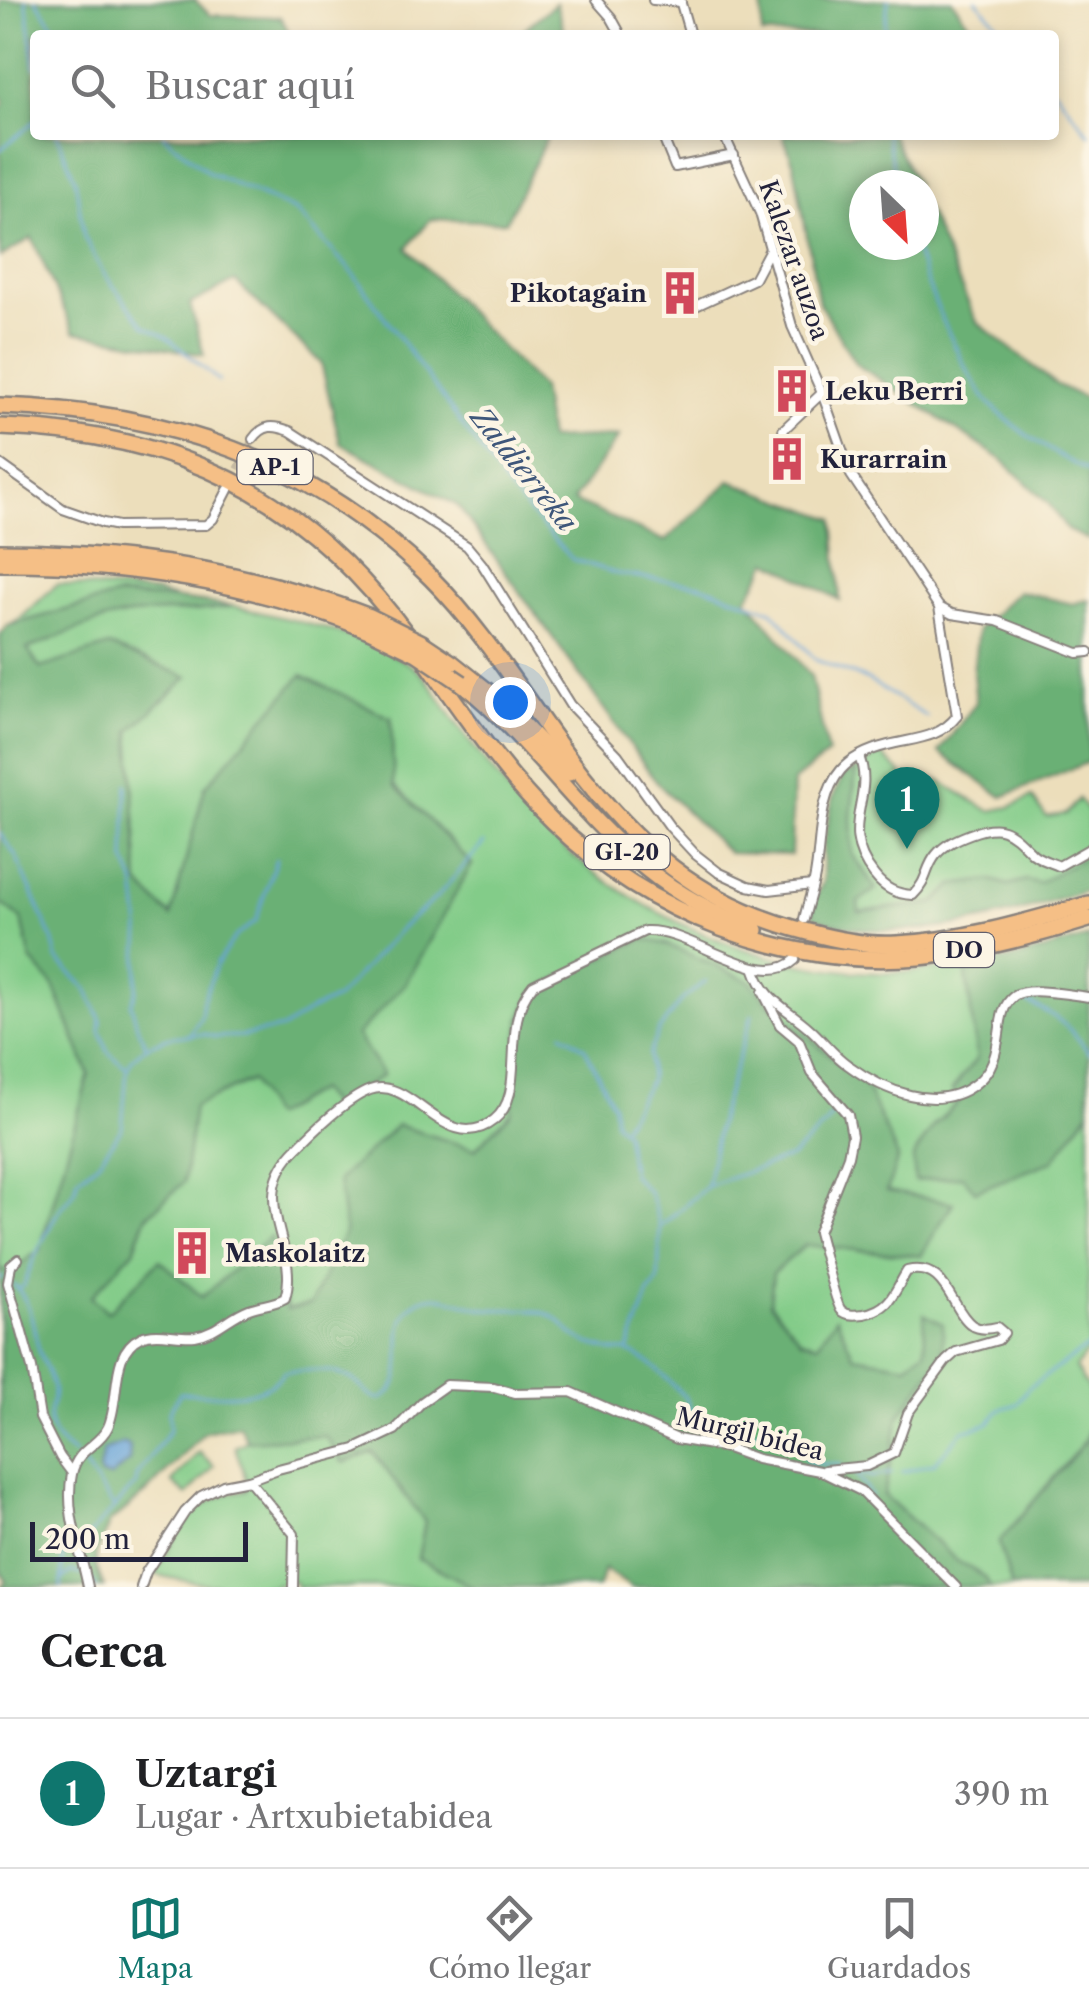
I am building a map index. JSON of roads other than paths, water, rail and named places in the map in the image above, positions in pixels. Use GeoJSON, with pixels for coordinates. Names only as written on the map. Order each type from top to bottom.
{"type":"FeatureCollection","features":[{"type":"Feature","properties":{"kind":"highway","name":"AP-1"},"geometry":{"type":"LineString","coordinates":[[0,406],[118,417],[192,434],[244,452],[323,493],[376,530],[432,580],[597,793],[669,868],[716,899],[769,922],[840,941],[893,944],[999,930],[1089,904]]}},
{"type":"Feature","properties":{"kind":"highway","name":"AP-1"},"geometry":{"type":"LineString","coordinates":[[0,427],[110,437],[185,458],[234,481],[308,531],[347,564],[392,614],[517,784],[555,824],[598,859],[656,898],[728,931],[764,943],[836,955]]}},
{"type":"Feature","properties":{"kind":"highway","name":"GI-20"},"geometry":{"type":"LineString","coordinates":[[0,552],[94,555],[198,569],[277,587],[422,642],[474,678],[538,738],[613,822],[669,868]]}},
{"type":"Feature","properties":{"kind":"highway","name":"GI-20"},"geometry":{"type":"LineString","coordinates":[[0,563],[104,567],[174,576],[370,624],[462,682],[540,756],[629,854],[669,886],[734,922],[836,955]]}},
{"type":"Feature","properties":{"kind":"highway","name":"DO"},"geometry":{"type":"LineString","coordinates":[[836,955],[919,956],[1014,941],[1089,919]]}},
{"type":"Feature","properties":{"kind":"street"},"geometry":{"type":"LineString","coordinates":[[596,0],[618,30]]}},
{"type":"Feature","properties":{"kind":"street"},"geometry":{"type":"LineString","coordinates":[[653,0],[681,1],[688,30]]}},
{"type":"Feature","properties":{"kind":"street"},"geometry":{"type":"LineString","coordinates":[[664,140],[674,166],[734,155]]}},
{"type":"Feature","properties":{"kind":"street","name":"Kalezar auzoa"},"geometry":{"type":"LineString","coordinates":[[726,140],[760,214],[792,326],[851,475],[939,607],[957,716],[934,735],[886,745],[859,756]]}},
{"type":"Feature","properties":{"kind":"street"},"geometry":{"type":"LineString","coordinates":[[676,308],[686,310],[754,280],[770,249]]}},
{"type":"Feature","properties":{"kind":"street"},"geometry":{"type":"LineString","coordinates":[[787,451],[784,430],[822,394]]}},
{"type":"Feature","properties":{"kind":"street"},"geometry":{"type":"LineString","coordinates":[[253,439],[261,428],[271,426],[290,431],[467,546],[570,706],[618,755],[670,827],[695,854],[718,872],[748,886],[769,890],[812,885]]}},
{"type":"Feature","properties":{"kind":"street"},"geometry":{"type":"LineString","coordinates":[[0,464],[63,508],[118,526],[206,525],[213,520],[228,490]]}},
{"type":"Feature","properties":{"kind":"street"},"geometry":{"type":"LineString","coordinates":[[939,607],[952,614],[997,620],[1078,653],[1089,652]]}},
{"type":"Feature","properties":{"kind":"street"},"geometry":{"type":"LineString","coordinates":[[804,919],[819,832],[832,786],[842,768],[859,756],[865,770],[856,844],[878,881],[896,894],[914,895],[924,885],[934,856],[951,842],[978,831],[1002,828],[1020,838],[1033,856],[1059,866],[1089,849]]}},
{"type":"Feature","properties":{"kind":"street"},"geometry":{"type":"LineString","coordinates":[[88,1587],[72,1518],[72,1473],[79,1454],[107,1430],[116,1398],[118,1368],[128,1347],[142,1337],[197,1336],[250,1308],[273,1305],[286,1298],[289,1287],[274,1207],[278,1175],[294,1151],[352,1102],[371,1090],[383,1088],[453,1128],[485,1126],[506,1107],[512,1080],[515,1015],[522,998],[533,985],[644,931],[675,934],[771,971],[786,968],[795,960]]}},
{"type":"Feature","properties":{"kind":"street"},"geometry":{"type":"LineString","coordinates":[[754,967],[780,1025],[798,1041],[812,1073],[848,1115],[852,1136],[848,1156],[818,1232],[828,1260],[835,1301],[842,1312],[853,1316],[880,1310],[889,1304],[906,1270],[917,1268],[943,1284],[972,1325],[997,1328],[1004,1334],[998,1340],[956,1352],[908,1413],[894,1453],[868,1466],[820,1470]]}},
{"type":"Feature","properties":{"kind":"street"},"geometry":{"type":"LineString","coordinates":[[763,992],[809,1027],[846,1064],[890,1088],[928,1099],[966,1091],[990,1070],[998,1054],[1005,1006],[1016,994],[1089,997]]}},
{"type":"Feature","properties":{"kind":"street"},"geometry":{"type":"LineString","coordinates":[[18,1259],[11,1265],[8,1282],[32,1368],[35,1398],[52,1444],[72,1473]]}},
{"type":"Feature","properties":{"kind":"street","name":"Murgil bidea"},"geometry":{"type":"LineString","coordinates":[[249,1480],[355,1450],[394,1430],[446,1385],[494,1387],[515,1393],[571,1392],[677,1439],[820,1470],[861,1491],[956,1587]]}},
{"type":"Feature","properties":{"kind":"street"},"geometry":{"type":"LineString","coordinates":[[141,1587],[146,1572],[201,1496],[223,1484],[249,1480],[294,1534],[293,1587]]}},
{"type":"Feature","properties":{"kind":"water"},"geometry":{"type":"Polygon","coordinates":[[[124,1443],[130,1447],[129,1461],[111,1477],[102,1476],[99,1471],[103,1451],[124,1443]]]}},
{"type":"Feature","properties":{"kind":"waterway"},"geometry":{"type":"LineString","coordinates":[[26,0],[30,30]]}},
{"type":"Feature","properties":{"kind":"waterway","name":"Zaldierreka"},"geometry":{"type":"LineString","coordinates":[[36,0],[57,30]]}},
{"type":"Feature","properties":{"kind":"waterway"},"geometry":{"type":"LineString","coordinates":[[885,30],[888,0]]}},
{"type":"Feature","properties":{"kind":"waterway"},"geometry":{"type":"LineString","coordinates":[[976,0],[1003,30]]}},
{"type":"Feature","properties":{"kind":"waterway"},"geometry":{"type":"LineString","coordinates":[[1059,95],[1089,134]]}},
{"type":"Feature","properties":{"kind":"waterway"},"geometry":{"type":"LineString","coordinates":[[0,150],[30,125]]}},
{"type":"Feature","properties":{"kind":"waterway"},"geometry":{"type":"LineString","coordinates":[[59,140],[75,179],[84,237],[104,274],[144,325],[167,337],[219,381]]}},
{"type":"Feature","properties":{"kind":"waterway","name":"Zaldierreka"},"geometry":{"type":"LineString","coordinates":[[169,140],[209,173],[296,211],[352,272],[509,490],[572,559],[618,574],[700,585],[772,611],[816,660],[868,680],[927,717]]}},
{"type":"Feature","properties":{"kind":"waterway"},"geometry":{"type":"LineString","coordinates":[[887,140],[894,170]]}},
{"type":"Feature","properties":{"kind":"waterway"},"geometry":{"type":"LineString","coordinates":[[919,260],[947,330],[970,376],[992,406],[1026,434],[1089,472]]}},
{"type":"Feature","properties":{"kind":"waterway"},"geometry":{"type":"LineString","coordinates":[[127,784],[125,860],[135,882],[140,928],[136,991],[131,1004],[146,1045]]}},
{"type":"Feature","properties":{"kind":"waterway"},"geometry":{"type":"LineString","coordinates":[[0,833],[16,856],[52,938],[57,959],[87,989],[101,1021],[100,1031],[108,1052],[127,1068]]}},
{"type":"Feature","properties":{"kind":"waterway"},"geometry":{"type":"LineString","coordinates":[[18,1289],[24,1286],[42,1243],[78,1178],[99,1161],[122,1128],[127,1069],[132,1059],[147,1046],[170,1037],[242,1036],[284,1028],[337,998],[401,928],[437,897],[484,843]]}},
{"type":"Feature","properties":{"kind":"waterway"},"geometry":{"type":"LineString","coordinates":[[189,1036],[201,1017],[217,963],[236,936],[256,921],[276,859]]}},
{"type":"Feature","properties":{"kind":"waterway"},"geometry":{"type":"LineString","coordinates":[[623,1126],[650,1080],[649,1054],[658,1031],[683,999],[706,981]]}},
{"type":"Feature","properties":{"kind":"waterway"},"geometry":{"type":"LineString","coordinates":[[1026,1002],[1062,1022],[1089,1053]]}},
{"type":"Feature","properties":{"kind":"waterway"},"geometry":{"type":"LineString","coordinates":[[707,1186],[720,1115],[752,1015]]}},
{"type":"Feature","properties":{"kind":"waterway"},"geometry":{"type":"LineString","coordinates":[[562,1033],[585,1048],[613,1105],[615,1122],[625,1132],[632,1175],[650,1193],[660,1227],[658,1281],[649,1293],[628,1351]]}},
{"type":"Feature","properties":{"kind":"waterway"},"geometry":{"type":"LineString","coordinates":[[661,1226],[707,1186],[791,1157],[834,1112]]}},
{"type":"Feature","properties":{"kind":"waterway"},"geometry":{"type":"LineString","coordinates":[[14,1285],[28,1308],[53,1387],[49,1418],[52,1431],[75,1455]]}},
{"type":"Feature","properties":{"kind":"waterway"},"geometry":{"type":"LineString","coordinates":[[85,1540],[136,1484],[137,1476],[170,1430],[169,1412],[180,1393],[250,1393],[274,1382],[284,1372],[316,1370],[348,1377],[371,1396],[381,1399],[397,1381],[403,1319],[417,1302],[434,1297],[480,1308],[548,1314],[582,1340],[645,1360],[686,1398],[690,1410],[725,1431],[760,1431],[801,1447],[809,1463],[841,1465]]}},
{"type":"Feature","properties":{"kind":"waterway"},"geometry":{"type":"LineString","coordinates":[[902,1472],[935,1463],[963,1431],[990,1423],[998,1410],[1017,1404],[1028,1388],[1089,1346]]}},
{"type":"Feature","properties":{"kind":"waterway"},"geometry":{"type":"LineString","coordinates":[[82,1462],[113,1506]]}},
{"type":"Feature","properties":{"kind":"waterway"},"geometry":{"type":"LineString","coordinates":[[853,1470],[872,1477],[892,1473]]}},
{"type":"Feature","properties":{"kind":"waterway"},"geometry":{"type":"LineString","coordinates":[[856,1474],[871,1496]]}},
{"type":"Feature","properties":{"kind":"waterway"},"geometry":{"type":"LineString","coordinates":[[61,1587],[63,1555],[72,1549]]}},
{"type":"Feature","properties":{"kind":"waterway"},"geometry":{"type":"LineString","coordinates":[[61,1581],[71,1572],[81,1574]]}},
{"type":"Feature","properties":{"kind":"waterway"},"geometry":{"type":"LineString","coordinates":[[91,1580],[96,1587]]}},
{"type":"Feature","properties":{"kind":"tunnel"},"geometry":{"type":"LineString","coordinates":[[233,480],[253,439]]}},
{"type":"Feature","properties":{"kind":"place","name":"Pikotagain"},"geometry":{"type":"Point","coordinates":[680,293]}},
{"type":"Feature","properties":{"kind":"place","name":"Leku Berri"},"geometry":{"type":"Point","coordinates":[792,391]}},
{"type":"Feature","properties":{"kind":"place","name":"Kurarrain"},"geometry":{"type":"Point","coordinates":[787,459]}},
{"type":"Feature","properties":{"kind":"place","name":"Uztargi"},"geometry":{"type":"Point","coordinates":[907,849]}},
{"type":"Feature","properties":{"kind":"place","name":"Maskolaitz"},"geometry":{"type":"Point","coordinates":[192,1253]}}]}
